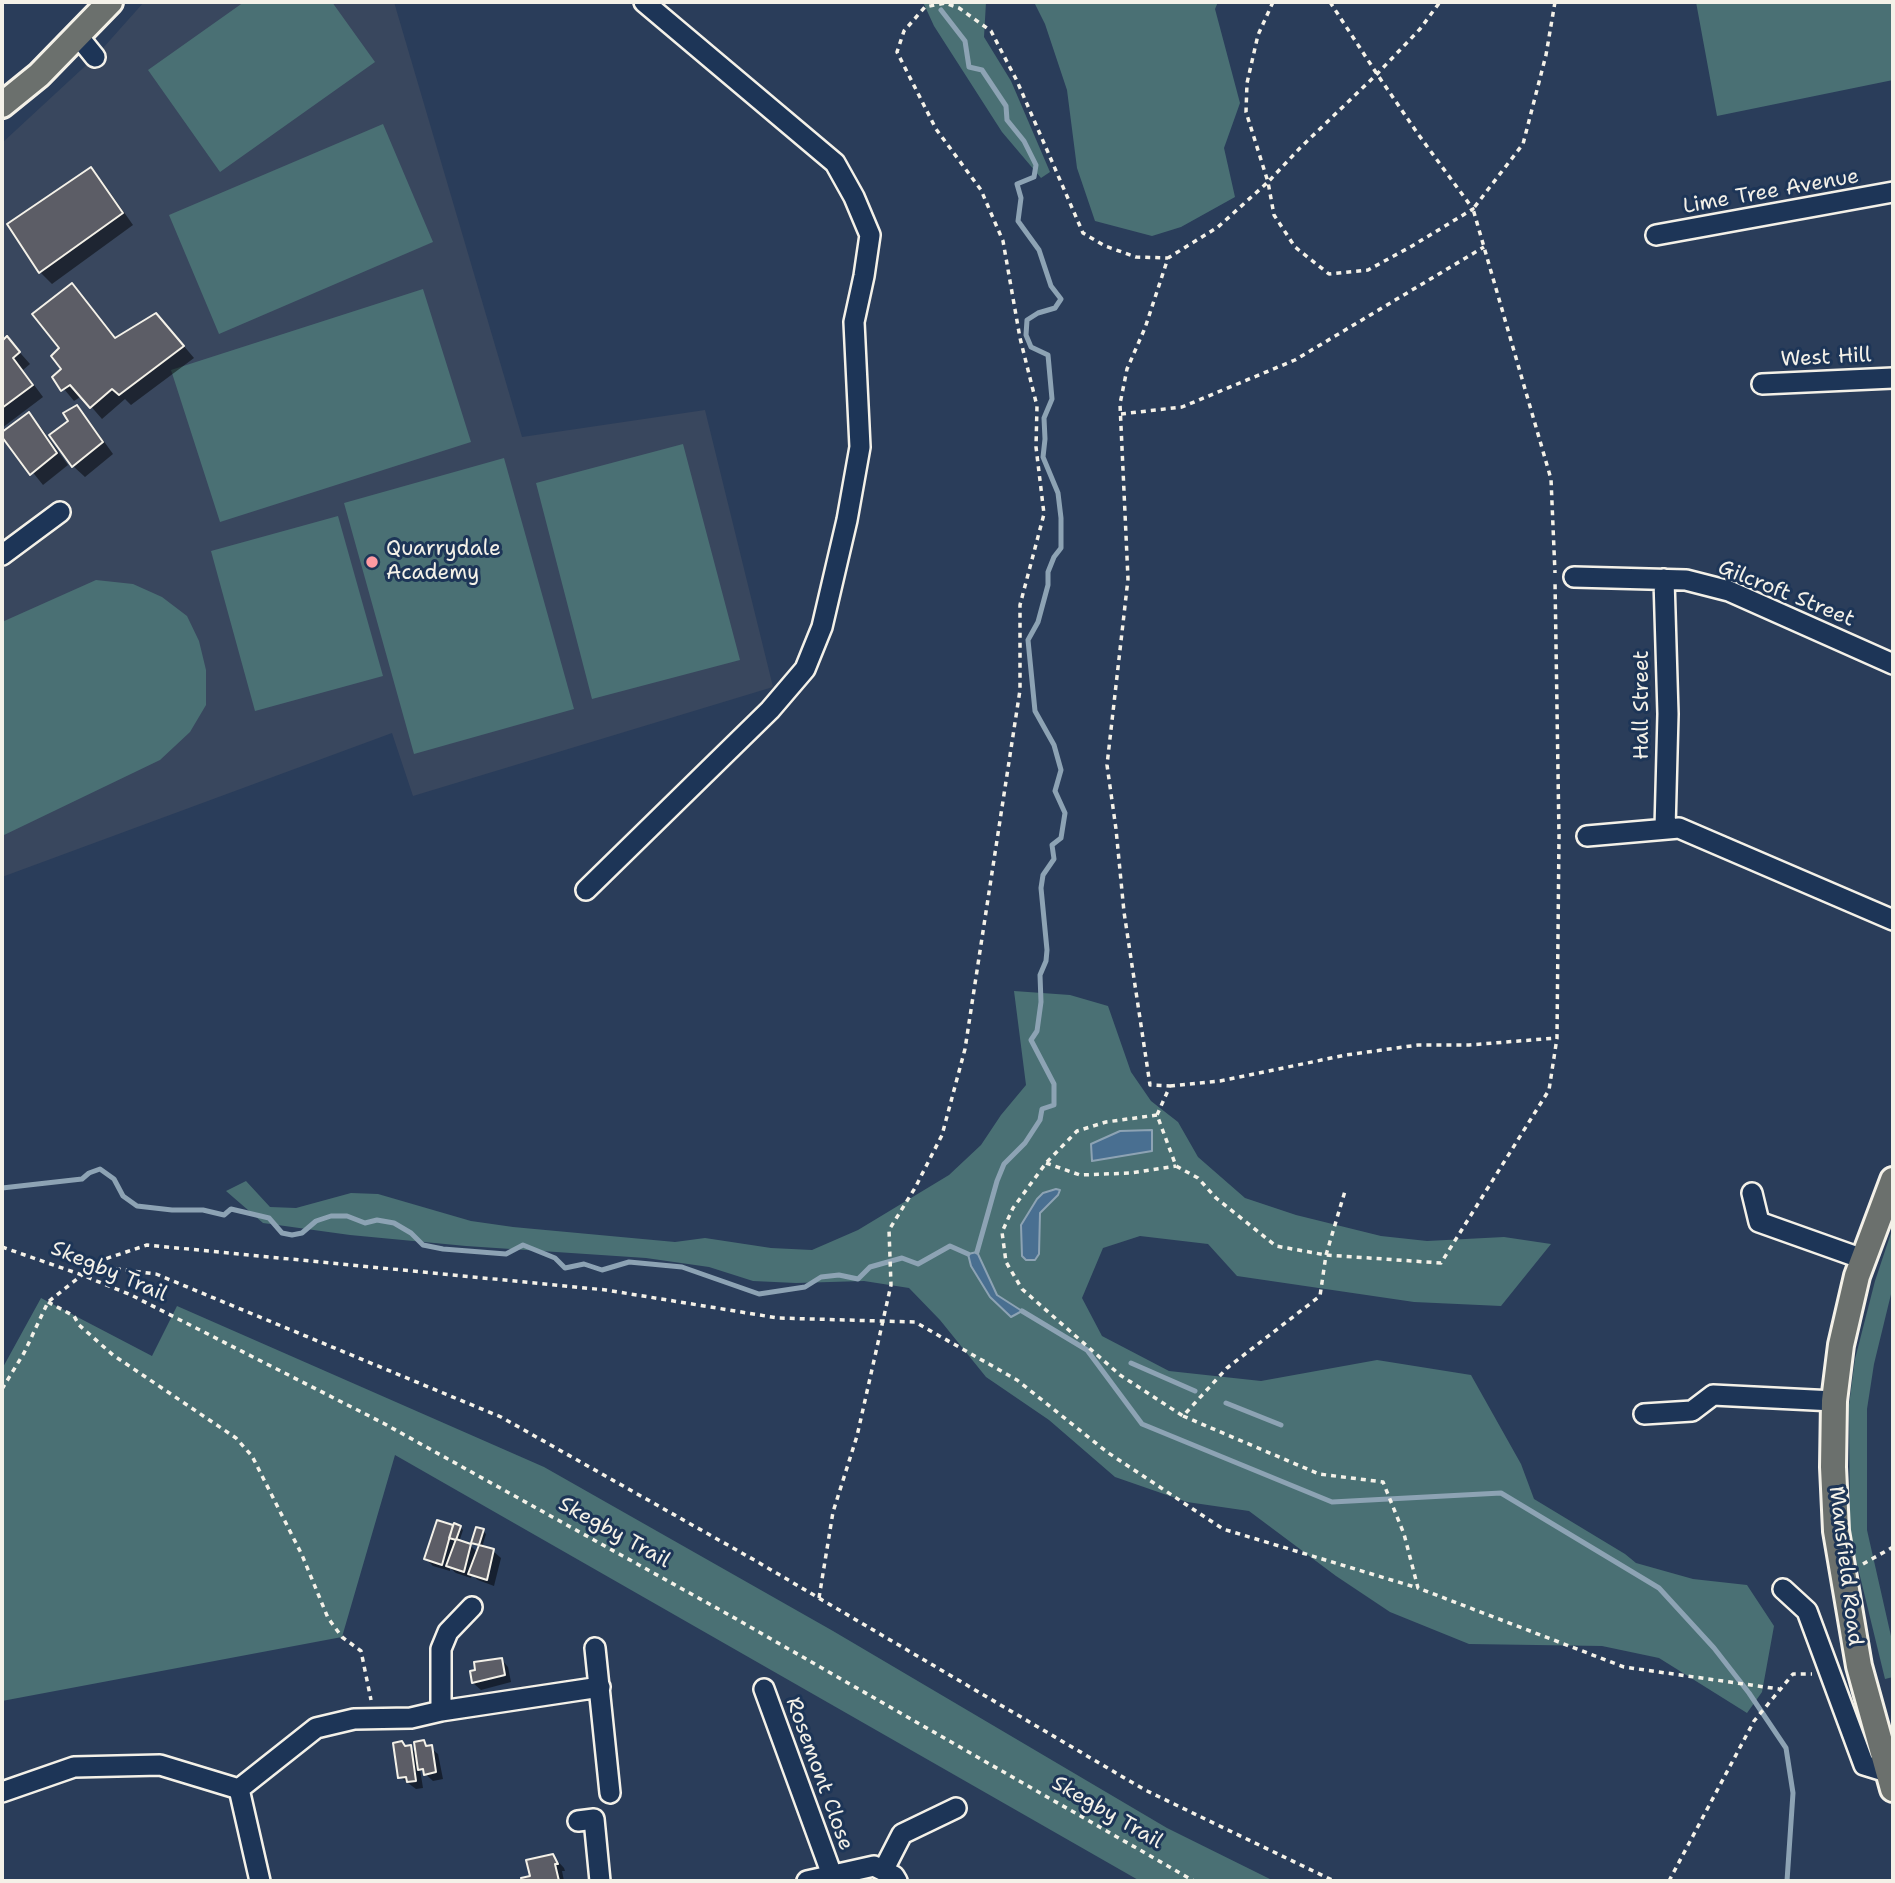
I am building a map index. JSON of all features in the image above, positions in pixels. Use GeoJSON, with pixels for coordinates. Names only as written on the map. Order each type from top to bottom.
{"type":"FeatureCollection","features":[{"type":"Feature","properties":{"kind":"main road"},"geometry":{"type":"LineString","coordinates":[[2,105],[39,75],[110,2]]}},
{"type":"Feature","properties":{"kind":"main road","name":"Mansfield Road"},"geometry":{"type":"LineString","coordinates":[[1891,1781],[1859,1666],[1842,1576],[1836,1531],[1833,1467],[1834,1401],[1841,1346],[1863,1259],[1893,1180]]}},
{"type":"Feature","properties":{"kind":"street"},"geometry":{"type":"LineString","coordinates":[[586,890],[770,710],[804,669],[822,627],[847,520],[860,447],[854,322],[870,235],[854,197],[835,163],[644,2]]}},
{"type":"Feature","properties":{"kind":"street"},"geometry":{"type":"LineString","coordinates":[[78,36],[95,57]]}},
{"type":"Feature","properties":{"kind":"street","name":"Lime Tree Avenue"},"geometry":{"type":"LineString","coordinates":[[1657,236],[1893,192]]}},
{"type":"Feature","properties":{"kind":"street","name":"West Hill"},"geometry":{"type":"LineString","coordinates":[[1762,384],[1893,377]]}},
{"type":"Feature","properties":{"kind":"street"},"geometry":{"type":"LineString","coordinates":[[4,549],[60,512]]}},
{"type":"Feature","properties":{"kind":"street","name":"Gilcroft Street"},"geometry":{"type":"LineString","coordinates":[[1574,577],[1686,580],[1729,591],[1893,664]]}},
{"type":"Feature","properties":{"kind":"street","name":"Hall Street"},"geometry":{"type":"LineString","coordinates":[[1664,579],[1668,714],[1665,829]]}},
{"type":"Feature","properties":{"kind":"street"},"geometry":{"type":"LineString","coordinates":[[1587,836],[1679,828],[1893,920]]}},
{"type":"Feature","properties":{"kind":"street"},"geometry":{"type":"LineString","coordinates":[[1752,1193],[1759,1222],[1863,1259]]}},
{"type":"Feature","properties":{"kind":"street"},"geometry":{"type":"LineString","coordinates":[[1644,1415],[1692,1411],[1713,1395],[1834,1401]]}},
{"type":"Feature","properties":{"kind":"street"},"geometry":{"type":"LineString","coordinates":[[1783,1589],[1807,1611],[1864,1765],[1891,1781]]}},
{"type":"Feature","properties":{"kind":"street"},"geometry":{"type":"LineString","coordinates":[[441,1711],[441,1649],[460,1609]]}},
{"type":"Feature","properties":{"kind":"street"},"geometry":{"type":"LineString","coordinates":[[595,1648],[610,1793]]}},
{"type":"Feature","properties":{"kind":"street"},"geometry":{"type":"LineString","coordinates":[[239,1789],[316,1728],[354,1719],[411,1718],[600,1687]]}},
{"type":"Feature","properties":{"kind":"street","name":"Rosemont Close"},"geometry":{"type":"LineString","coordinates":[[764,1689],[832,1875]]}},
{"type":"Feature","properties":{"kind":"street"},"geometry":{"type":"LineString","coordinates":[[2,1792],[74,1767],[160,1765],[239,1789]]}},
{"type":"Feature","properties":{"kind":"street"},"geometry":{"type":"LineString","coordinates":[[239,1789],[260,1881]]}},
{"type":"Feature","properties":{"kind":"street"},"geometry":{"type":"LineString","coordinates":[[807,1881],[874,1866],[891,1875],[902,1834],[956,1808]]}},
{"type":"Feature","properties":{"kind":"street"},"geometry":{"type":"LineString","coordinates":[[578,1821],[594,1819],[600,1881]]}},
{"type":"Feature","properties":{"kind":"path"},"geometry":{"type":"LineString","coordinates":[[819,1598],[832,1512],[857,1436],[891,1285],[889,1230],[915,1188],[942,1135],[965,1049],[1020,690],[1020,605],[1044,514],[1036,447],[1037,406],[1020,338],[1003,241],[982,190],[936,128],[897,52],[904,31],[925,6],[945,2],[959,8],[991,31],[1017,81],[1083,233],[1105,246],[1136,257],[1168,258],[1218,227],[1268,183],[1420,29],[1440,2]]}},
{"type":"Feature","properties":{"kind":"path"},"geometry":{"type":"LineString","coordinates":[[1273,2],[1258,35],[1246,112],[1268,183],[1273,215],[1295,247],[1329,274],[1368,270],[1473,209],[1524,144],[1546,55],[1555,2]]}},
{"type":"Feature","properties":{"kind":"path"},"geometry":{"type":"LineString","coordinates":[[1046,1163],[1080,1174],[1131,1172],[1176,1166],[1198,1178],[1216,1198],[1276,1246],[1326,1255],[1441,1263],[1549,1090],[1557,1038],[1559,836],[1551,479],[1473,209],[1377,74],[1330,2]]}},
{"type":"Feature","properties":{"kind":"path"},"geometry":{"type":"LineString","coordinates":[[1121,415],[1182,407],[1294,360],[1484,247]]}},
{"type":"Feature","properties":{"kind":"path"},"geometry":{"type":"LineString","coordinates":[[1168,258],[1145,328],[1127,369],[1120,404],[1128,579],[1107,765],[1124,912],[1150,1085],[1170,1086],[1220,1081],[1346,1055],[1418,1045],[1469,1045],[1557,1038]]}},
{"type":"Feature","properties":{"kind":"path"},"geometry":{"type":"LineString","coordinates":[[1170,1086],[1157,1115],[1176,1166]]}},
{"type":"Feature","properties":{"kind":"path"},"geometry":{"type":"LineString","coordinates":[[1157,1115],[1106,1122],[1077,1131],[1046,1163],[1013,1208],[1002,1232],[1006,1262],[1022,1289],[1121,1376],[1183,1416],[1319,1474],[1383,1482],[1404,1534],[1418,1588]]}},
{"type":"Feature","properties":{"kind":"path"},"geometry":{"type":"LineString","coordinates":[[1183,1416],[1227,1368],[1320,1296],[1326,1255],[1345,1191]]}},
{"type":"Feature","properties":{"kind":"path"},"geometry":{"type":"LineString","coordinates":[[102,1267],[105,1259],[147,1245],[606,1290],[778,1318],[915,1322],[1017,1380],[1107,1452],[1223,1529],[1418,1588],[1624,1667],[1779,1689]]}},
{"type":"Feature","properties":{"kind":"path","name":"Skegby Trail"},"geometry":{"type":"LineString","coordinates":[[2,1247],[131,1295],[383,1423],[731,1616],[1194,1881]]}},
{"type":"Feature","properties":{"kind":"path"},"geometry":{"type":"LineString","coordinates":[[2,1390],[24,1353],[48,1302],[82,1275],[86,1268],[102,1267],[156,1274],[501,1417],[819,1598],[1145,1790],[1334,1881]]}},
{"type":"Feature","properties":{"kind":"path"},"geometry":{"type":"LineString","coordinates":[[48,1302],[74,1317],[89,1335],[113,1355],[236,1438],[252,1456],[302,1555],[328,1618],[342,1637],[361,1651],[374,1717]]}},
{"type":"Feature","properties":{"kind":"path"},"geometry":{"type":"LineString","coordinates":[[1860,1566],[1893,1547]]}},
{"type":"Feature","properties":{"kind":"path"},"geometry":{"type":"LineString","coordinates":[[1670,1881],[1754,1721],[1766,1705],[1793,1674],[1831,1673]]}},
{"type":"Feature","properties":{"kind":"shaded area","name":"Quarrydale Academy"},"geometry":{"type":"Polygon","coordinates":[[[144,2],[394,2],[522,437],[705,410],[773,687],[413,796],[392,733],[2,877],[2,143],[95,57],[144,2]]]}},
{"type":"Feature","properties":{"kind":"shaded area"},"geometry":{"type":"Polygon","coordinates":[[[1152,1130],[1152,1151],[1092,1161],[1091,1144],[1120,1131],[1152,1130]]]}},
{"type":"Feature","properties":{"kind":"shaded area"},"geometry":{"type":"Polygon","coordinates":[[[1060,1190],[1058,1195],[1040,1213],[1039,1254],[1035,1260],[1026,1260],[1022,1256],[1021,1225],[1037,1199],[1043,1193],[1060,1190]]]}},
{"type":"Feature","properties":{"kind":"shaded area"},"geometry":{"type":"Polygon","coordinates":[[[977,1252],[997,1295],[1022,1311],[1011,1317],[990,1297],[971,1266],[968,1254],[977,1252]]]}},
{"type":"Feature","properties":{"kind":"green space"},"geometry":{"type":"Polygon","coordinates":[[[244,2],[332,2],[375,62],[220,172],[148,70],[244,2]]]}},
{"type":"Feature","properties":{"kind":"green space"},"geometry":{"type":"Polygon","coordinates":[[[923,2],[986,2],[984,37],[1011,81],[1050,172],[1041,178],[1002,132],[934,26],[923,2]]]}},
{"type":"Feature","properties":{"kind":"green space"},"geometry":{"type":"Polygon","coordinates":[[[1034,2],[1218,2],[1215,9],[1240,103],[1224,148],[1235,197],[1181,227],[1152,236],[1095,221],[1077,168],[1067,90],[1045,24],[1034,2]]]}},
{"type":"Feature","properties":{"kind":"green space"},"geometry":{"type":"Polygon","coordinates":[[[1696,2],[1893,2],[1893,80],[1717,116],[1696,2]]]}},
{"type":"Feature","properties":{"kind":"green space"},"geometry":{"type":"Polygon","coordinates":[[[383,124],[433,242],[219,334],[169,215],[383,124]]]}},
{"type":"Feature","properties":{"kind":"green space"},"geometry":{"type":"Polygon","coordinates":[[[423,289],[471,442],[220,522],[171,370],[423,289]]]}},
{"type":"Feature","properties":{"kind":"green space"},"geometry":{"type":"Polygon","coordinates":[[[683,444],[740,660],[592,699],[536,483],[683,444]]]}},
{"type":"Feature","properties":{"kind":"green space"},"geometry":{"type":"Polygon","coordinates":[[[504,458],[574,709],[414,754],[344,503],[504,458]]]}},
{"type":"Feature","properties":{"kind":"green space"},"geometry":{"type":"Polygon","coordinates":[[[338,516],[383,676],[255,711],[211,551],[338,516]]]}},
{"type":"Feature","properties":{"kind":"green space"},"geometry":{"type":"Polygon","coordinates":[[[96,580],[133,584],[162,597],[187,616],[199,641],[206,670],[206,705],[190,732],[160,760],[2,836],[2,622],[96,580]]]}},
{"type":"Feature","properties":{"kind":"green space"},"geometry":{"type":"Polygon","coordinates":[[[1014,991],[1070,995],[1108,1006],[1131,1072],[1151,1101],[1178,1122],[1198,1157],[1245,1198],[1296,1215],[1381,1236],[1427,1241],[1504,1237],[1551,1244],[1501,1306],[1414,1302],[1237,1276],[1208,1244],[1140,1236],[1103,1248],[1082,1298],[1102,1336],[1169,1371],[1261,1381],[1377,1360],[1471,1375],[1521,1464],[1534,1499],[1636,1563],[1693,1579],[1747,1585],[1774,1626],[1762,1692],[1747,1713],[1659,1658],[1602,1646],[1469,1644],[1390,1612],[1336,1576],[1249,1511],[1187,1502],[1115,1477],[1049,1420],[986,1377],[940,1320],[909,1288],[864,1281],[753,1281],[709,1267],[646,1258],[466,1246],[350,1235],[263,1223],[226,1191],[246,1181],[270,1207],[296,1208],[351,1193],[378,1194],[471,1221],[513,1227],[675,1242],[705,1238],[771,1248],[812,1250],[858,1230],[949,1175],[981,1145],[1026,1085],[1014,991]]]}},
{"type":"Feature","properties":{"kind":"green space"},"geometry":{"type":"Polygon","coordinates":[[[1893,1227],[1893,1286],[1874,1364],[1867,1409],[1867,1530],[1893,1645],[1893,1677],[1885,1679],[1850,1535],[1849,1405],[1855,1359],[1875,1281],[1893,1227]]]}},
{"type":"Feature","properties":{"kind":"green space"},"geometry":{"type":"Polygon","coordinates":[[[41,1298],[152,1356],[177,1306],[544,1467],[833,1631],[1167,1828],[1274,1881],[1140,1881],[395,1455],[342,1637],[2,1701],[2,1369],[41,1298]]]}},
{"type":"Feature","properties":{"kind":"building"},"geometry":{"type":"Polygon","coordinates":[[[91,167],[123,213],[39,273],[7,224],[91,167]]]}},
{"type":"Feature","properties":{"kind":"building"},"geometry":{"type":"Polygon","coordinates":[[[72,283],[115,338],[156,313],[184,346],[119,395],[112,389],[90,408],[70,385],[61,391],[52,377],[61,369],[51,356],[59,348],[32,314],[72,283]]]}},
{"type":"Feature","properties":{"kind":"building"},"geometry":{"type":"Polygon","coordinates":[[[7,336],[20,352],[13,358],[33,385],[2,408],[2,341],[7,336]]]}},
{"type":"Feature","properties":{"kind":"building"},"geometry":{"type":"Polygon","coordinates":[[[77,405],[103,442],[72,467],[49,435],[68,421],[63,413],[77,405]]]}},
{"type":"Feature","properties":{"kind":"building"},"geometry":{"type":"Polygon","coordinates":[[[29,412],[57,453],[30,475],[2,437],[2,432],[29,412]]]}},
{"type":"Feature","properties":{"kind":"building"},"geometry":{"type":"Polygon","coordinates":[[[437,1520],[453,1525],[442,1565],[424,1559],[437,1520]]]}},
{"type":"Feature","properties":{"kind":"building"},"geometry":{"type":"Polygon","coordinates":[[[454,1523],[461,1526],[456,1540],[449,1538],[454,1523]]]}},
{"type":"Feature","properties":{"kind":"building"},"geometry":{"type":"Polygon","coordinates":[[[476,1527],[484,1529],[479,1545],[471,1543],[476,1527]]]}},
{"type":"Feature","properties":{"kind":"building"},"geometry":{"type":"Polygon","coordinates":[[[456,1539],[471,1544],[464,1572],[446,1566],[456,1539]]]}},
{"type":"Feature","properties":{"kind":"building"},"geometry":{"type":"Polygon","coordinates":[[[479,1545],[494,1549],[487,1580],[468,1574],[479,1545]]]}},
{"type":"Feature","properties":{"kind":"building"},"geometry":{"type":"Polygon","coordinates":[[[502,1658],[505,1675],[472,1683],[470,1671],[475,1670],[474,1662],[502,1658]]]}},
{"type":"Feature","properties":{"kind":"building"},"geometry":{"type":"Polygon","coordinates":[[[424,1740],[426,1746],[432,1745],[436,1772],[424,1775],[423,1769],[418,1770],[414,1742],[424,1740]]]}},
{"type":"Feature","properties":{"kind":"building"},"geometry":{"type":"Polygon","coordinates":[[[402,1741],[405,1746],[411,1745],[416,1781],[407,1782],[406,1777],[398,1778],[393,1743],[402,1741]]]}},
{"type":"Feature","properties":{"kind":"building"},"geometry":{"type":"Polygon","coordinates":[[[553,1854],[558,1864],[555,1864],[559,1881],[522,1881],[521,1878],[530,1876],[526,1860],[553,1854]]]}},
{"type":"Feature","properties":{"kind":"waterway"},"geometry":{"type":"LineString","coordinates":[[941,10],[965,41],[969,67],[982,70],[1006,106],[1007,120],[1024,141],[1036,165],[1034,177],[1017,184],[1021,198],[1018,221],[1039,250],[1051,286],[1061,299],[1055,308],[1038,313],[1027,320],[1026,335],[1031,347],[1048,355],[1052,399],[1044,418],[1043,457],[1058,493],[1061,518],[1061,548],[1048,572],[1048,585],[1038,622],[1028,640],[1035,711],[1054,745],[1061,770],[1055,791],[1065,813],[1061,838],[1052,845],[1054,859],[1043,875],[1041,888],[1047,950],[1040,975],[1041,1002],[1037,1031],[1031,1040],[1054,1084],[1054,1105],[1042,1109],[1040,1120],[1025,1143],[1004,1164],[977,1252]]}},
{"type":"Feature","properties":{"kind":"waterway"},"geometry":{"type":"LineString","coordinates":[[2,1188],[82,1179],[100,1169],[114,1179],[123,1196],[137,1206],[203,1210],[224,1215],[231,1209],[269,1218],[282,1233],[292,1235],[302,1233],[316,1221],[331,1216],[347,1216],[365,1223],[377,1220],[394,1223],[411,1233],[423,1245],[443,1249],[506,1254],[523,1245],[555,1258],[565,1268],[584,1264],[602,1270],[629,1262],[682,1267],[759,1294],[805,1287],[821,1277],[839,1275],[858,1279],[870,1267],[902,1258],[918,1264],[950,1246],[968,1254]]}},
{"type":"Feature","properties":{"kind":"waterway"},"geometry":{"type":"LineString","coordinates":[[1022,1311],[1087,1350],[1142,1424],[1332,1502],[1501,1493],[1659,1588],[1714,1648],[1749,1693],[1786,1748],[1793,1793],[1787,1881]]}},
{"type":"Feature","properties":{"kind":"waterway"},"geometry":{"type":"LineString","coordinates":[[1131,1363],[1195,1391]]}},
{"type":"Feature","properties":{"kind":"waterway"},"geometry":{"type":"LineString","coordinates":[[1226,1403],[1281,1425]]}},
{"type":"Feature","properties":{"kind":"place","name":"Quarrydale Academy"},"geometry":{"type":"Point","coordinates":[372,562]}}]}
